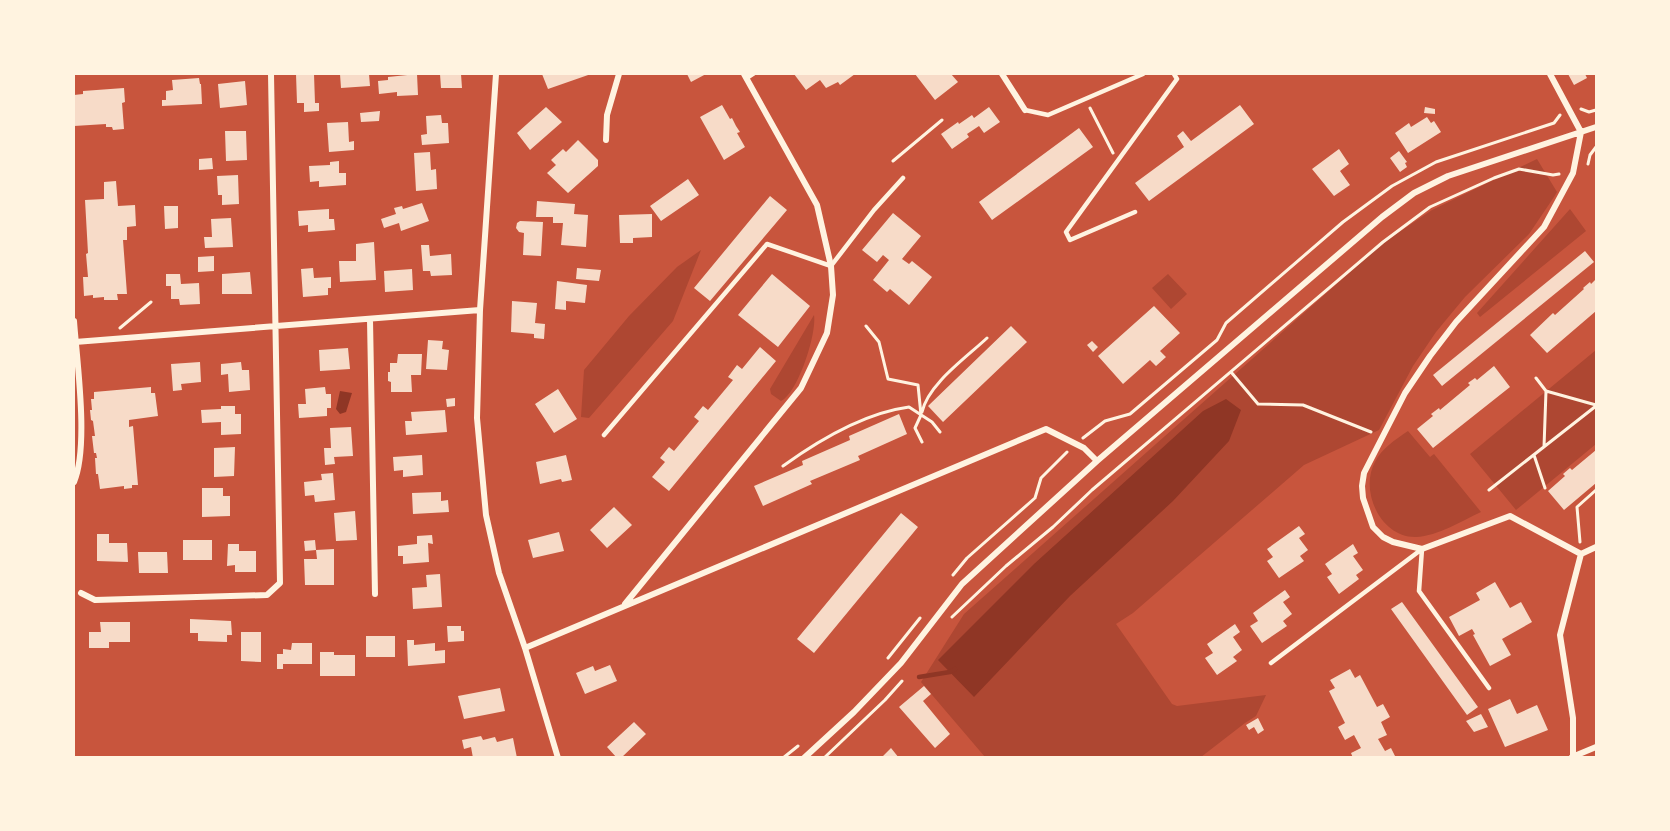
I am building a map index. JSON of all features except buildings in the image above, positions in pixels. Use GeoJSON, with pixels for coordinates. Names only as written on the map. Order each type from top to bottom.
{"type":"FeatureCollection","features":[{"type":"Feature","properties":{"kind":"street"},"geometry":{"type":"LineString","coordinates":[[81,593],[95,600],[267,595],[279,583],[271,74]]}},
{"type":"Feature","properties":{"kind":"street"},"geometry":{"type":"LineString","coordinates":[[496,74],[480,310],[477,417],[486,514],[499,573],[525,648],[558,758]]}},
{"type":"Feature","properties":{"kind":"street"},"geometry":{"type":"LineString","coordinates":[[606,140],[607,115],[619,74]]}},
{"type":"Feature","properties":{"kind":"street"},"geometry":{"type":"LineString","coordinates":[[1002,74],[1025,110]]}},
{"type":"Feature","properties":{"kind":"street"},"geometry":{"type":"LineString","coordinates":[[1550,74],[1581,132],[1574,171],[1544,227],[1456,322],[1405,393],[1369,461],[1362,486],[1367,514],[1373,527],[1383,537],[1393,542],[1422,549],[1510,516],[1581,554]]}},
{"type":"Feature","properties":{"kind":"street"},"geometry":{"type":"LineString","coordinates":[[624,605],[801,388],[827,333],[833,295],[831,266],[817,205],[745,76]]}},
{"type":"Feature","properties":{"kind":"street"},"geometry":{"type":"LineString","coordinates":[[804,758],[854,712],[901,663],[962,584],[1096,461],[1382,217],[1414,193],[1448,176],[1596,127]]}},
{"type":"Feature","properties":{"kind":"street"},"geometry":{"type":"LineString","coordinates":[[75,342],[480,310]]}},
{"type":"Feature","properties":{"kind":"street"},"geometry":{"type":"LineString","coordinates":[[370,320],[375,594]]}},
{"type":"Feature","properties":{"kind":"street"},"geometry":{"type":"LineString","coordinates":[[74,321],[81,445],[78,471],[74,482]]}},
{"type":"Feature","properties":{"kind":"street"},"geometry":{"type":"LineString","coordinates":[[525,648],[1046,429],[1084,448],[1096,461]]}},
{"type":"Feature","properties":{"kind":"street"},"geometry":{"type":"LineString","coordinates":[[1581,554],[1596,547]]}},
{"type":"Feature","properties":{"kind":"street"},"geometry":{"type":"LineString","coordinates":[[1581,554],[1560,635],[1573,718],[1572,757],[1596,747]]}},
{"type":"Feature","properties":{"kind":"lane"},"geometry":{"type":"LineString","coordinates":[[745,76],[753,74]]}},
{"type":"Feature","properties":{"kind":"lane"},"geometry":{"type":"LineString","coordinates":[[1025,110],[1048,115],[1143,74]]}},
{"type":"Feature","properties":{"kind":"lane"},"geometry":{"type":"LineString","coordinates":[[1135,212],[1070,240],[1066,232],[1177,79],[1174,74]]}},
{"type":"Feature","properties":{"kind":"lane"},"geometry":{"type":"LineString","coordinates":[[604,435],[767,244],[831,266],[874,210],[903,178]]}},
{"type":"Feature","properties":{"kind":"lane"},"geometry":{"type":"LineString","coordinates":[[1271,663],[1422,549]]}},
{"type":"Feature","properties":{"kind":"lane"},"geometry":{"type":"LineString","coordinates":[[1422,549],[1419,591],[1489,688]]}},
{"type":"Feature","properties":{"kind":"path"},"geometry":{"type":"LineString","coordinates":[[1085,99],[1117,161]]}},
{"type":"Feature","properties":{"kind":"path"},"geometry":{"type":"LineString","coordinates":[[893,161],[942,120]]}},
{"type":"Feature","properties":{"kind":"path"},"geometry":{"type":"LineString","coordinates":[[947,623],[1006,566],[1231,372],[1383,242],[1430,207],[1519,169],[1553,175],[1582,169],[1596,147]]}},
{"type":"Feature","properties":{"kind":"path"},"geometry":{"type":"LineString","coordinates":[[118,337],[119,329],[151,302]]}},
{"type":"Feature","properties":{"kind":"path"},"geometry":{"type":"LineString","coordinates":[[866,326],[879,342],[888,379],[918,385],[921,415]]}},
{"type":"Feature","properties":{"kind":"path"},"geometry":{"type":"LineString","coordinates":[[922,442],[915,428],[923,404],[937,384],[987,338]]}},
{"type":"Feature","properties":{"kind":"path"},"geometry":{"type":"LineString","coordinates":[[1231,372],[1258,404],[1303,405],[1371,432]]}},
{"type":"Feature","properties":{"kind":"path"},"geometry":{"type":"LineString","coordinates":[[1536,378],[1546,391],[1596,406]]}},
{"type":"Feature","properties":{"kind":"path"},"geometry":{"type":"LineString","coordinates":[[1544,447],[1546,391]]}},
{"type":"Feature","properties":{"kind":"path"},"geometry":{"type":"LineString","coordinates":[[1489,490],[1596,406]]}},
{"type":"Feature","properties":{"kind":"path"},"geometry":{"type":"LineString","coordinates":[[783,466],[829,437],[896,409],[909,407],[932,422],[940,432]]}},
{"type":"Feature","properties":{"kind":"path"},"geometry":{"type":"LineString","coordinates":[[1534,455],[1545,488]]}},
{"type":"Feature","properties":{"kind":"path"},"geometry":{"type":"LineString","coordinates":[[1581,554],[1577,507],[1596,490]]}},
{"type":"Feature","properties":{"kind":"path"},"geometry":{"type":"LineString","coordinates":[[824,758],[885,700],[908,673]]}},
{"type":"Feature","properties":{"kind":"shaded area"},"geometry":{"type":"Polygon","coordinates":[[[1537,159],[1557,192],[1529,234],[1465,297],[1436,332],[1413,366],[1379,430],[1304,465],[1133,613],[1116,624],[1172,704],[1177,706],[1266,695],[1256,716],[1201,757],[985,757],[921,682],[964,614],[1383,243],[1432,210],[1537,159]]]}},
{"type":"Feature","properties":{"kind":"shaded area"},"geometry":{"type":"Polygon","coordinates":[[[1570,209],[1586,231],[1480,317],[1477,313],[1570,209]]]}},
{"type":"Feature","properties":{"kind":"shaded area"},"geometry":{"type":"Polygon","coordinates":[[[701,250],[673,321],[589,418],[581,417],[584,370],[629,316],[677,267],[701,250]]]}},
{"type":"Feature","properties":{"kind":"shaded area"},"geometry":{"type":"Polygon","coordinates":[[[1168,274],[1187,294],[1171,309],[1152,288],[1168,274]]]}},
{"type":"Feature","properties":{"kind":"shaded area"},"geometry":{"type":"Polygon","coordinates":[[[814,315],[805,362],[794,387],[781,401],[771,394],[770,389],[814,315]]]}},
{"type":"Feature","properties":{"kind":"shaded area"},"geometry":{"type":"Polygon","coordinates":[[[1596,350],[1596,444],[1516,510],[1470,454],[1596,350]]]}},
{"type":"Feature","properties":{"kind":"shaded area"},"geometry":{"type":"Polygon","coordinates":[[[340,391],[352,393],[346,412],[340,414],[336,409],[340,391]]]}},
{"type":"Feature","properties":{"kind":"shaded area"},"geometry":{"type":"Polygon","coordinates":[[[1226,399],[1241,410],[1229,441],[1173,501],[1070,596],[974,697],[938,660],[1034,564],[1203,411],[1226,399]]]}},
{"type":"Feature","properties":{"kind":"shaded area"},"geometry":{"type":"Polygon","coordinates":[[[1408,431],[1430,457],[1434,454],[1481,512],[1441,531],[1416,537],[1393,530],[1383,521],[1372,499],[1371,474],[1381,453],[1408,431]]]}},
{"type":"Feature","properties":{"kind":"waterway"},"geometry":{"type":"LineString","coordinates":[[919,677],[950,672],[955,669]]}}]}
